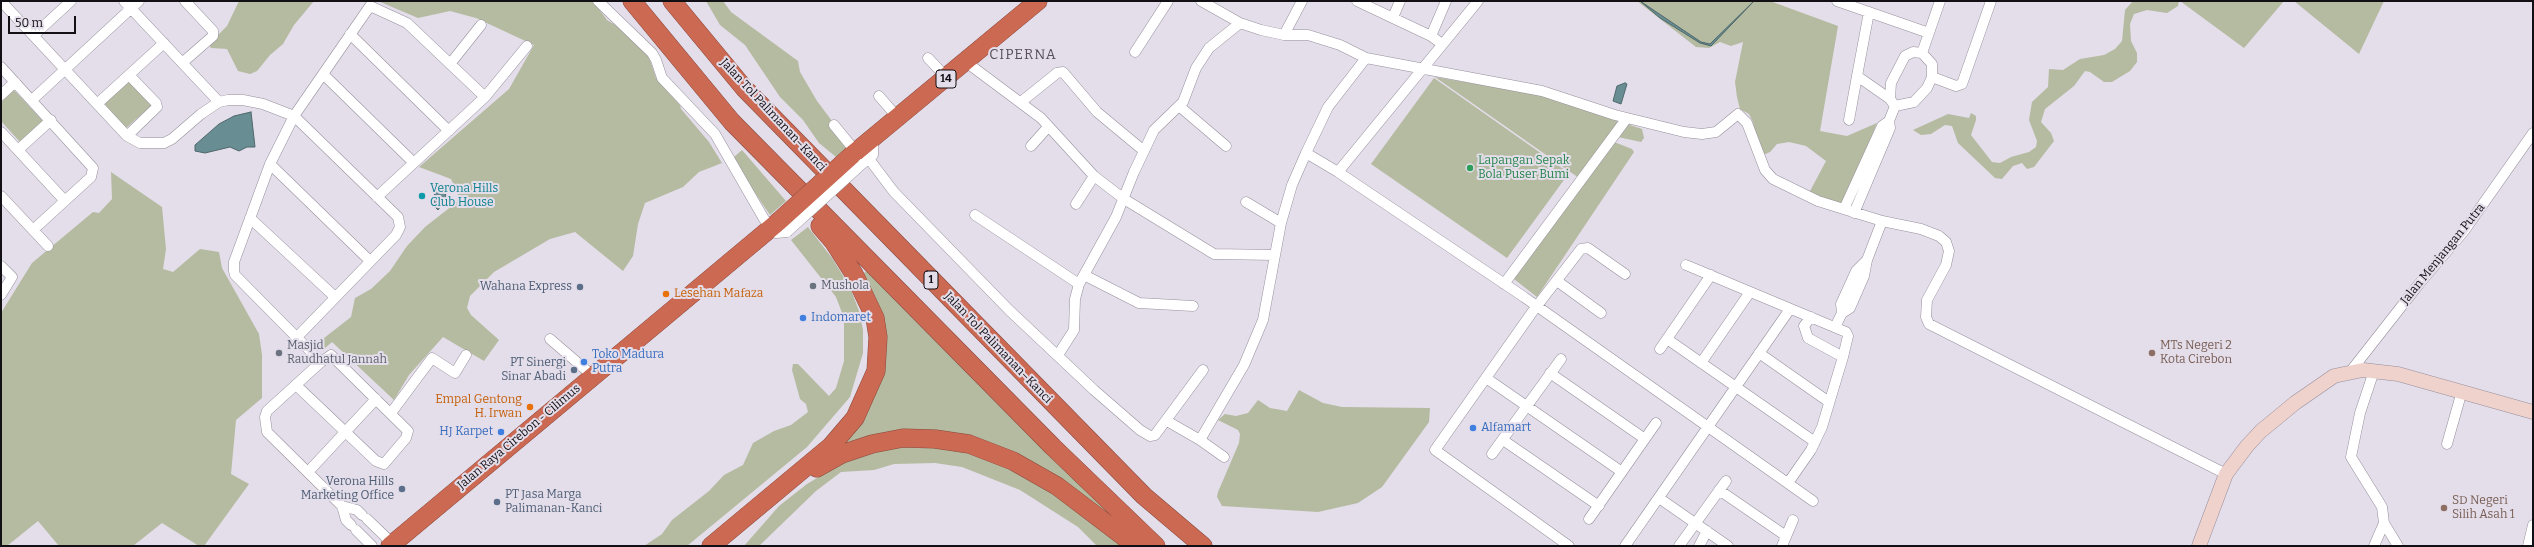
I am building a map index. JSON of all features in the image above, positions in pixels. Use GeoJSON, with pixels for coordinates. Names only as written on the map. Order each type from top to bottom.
{"type":"FeatureCollection","features":[{"type":"Feature","properties":{"kind":"highway"},"geometry":{"type":"LineString","coordinates":[[632,1],[732,122],[769,170],[833,241],[854,274],[875,318],[878,354],[876,371],[855,418],[831,446],[711,546]]}},
{"type":"Feature","properties":{"kind":"highway","name":"Jalan Tol Palimanan–Kanci"},"geometry":{"type":"LineString","coordinates":[[672,1],[755,99],[1132,485],[1203,546]]}},
{"type":"Feature","properties":{"kind":"highway"},"geometry":{"type":"LineString","coordinates":[[687,1],[755,99]]}},
{"type":"Feature","properties":{"kind":"highway","name":"14"},"geometry":{"type":"LineString","coordinates":[[778,227],[860,158],[873,139],[1038,1]]}},
{"type":"Feature","properties":{"kind":"highway"},"geometry":{"type":"LineString","coordinates":[[732,122],[1053,447],[1156,546]]}},
{"type":"Feature","properties":{"kind":"highway","name":"Jalan Raya Cirebon - Cilimus"},"geometry":{"type":"LineString","coordinates":[[392,545],[592,376],[778,227]]}},
{"type":"Feature","properties":{"kind":"highway"},"geometry":{"type":"LineString","coordinates":[[723,546],[791,487],[813,470],[842,454],[872,444],[903,438],[919,438],[969,444],[1013,461],[1057,486],[1136,546]]}},
{"type":"Feature","properties":{"kind":"street"},"geometry":{"type":"LineString","coordinates":[[1,1],[127,136],[140,143],[164,143],[219,102],[243,100],[263,104],[294,116],[398,217],[400,228],[335,297],[300,341]]}},
{"type":"Feature","properties":{"kind":"street"},"geometry":{"type":"LineString","coordinates":[[32,100],[66,70],[127,5],[139,1]]}},
{"type":"Feature","properties":{"kind":"street"},"geometry":{"type":"LineString","coordinates":[[182,63],[213,36],[213,31],[185,1]]}},
{"type":"Feature","properties":{"kind":"street"},"geometry":{"type":"LineString","coordinates":[[598,1],[652,53],[662,78],[715,134],[742,184],[778,227]]}},
{"type":"Feature","properties":{"kind":"street"},"geometry":{"type":"LineString","coordinates":[[1135,52],[1168,1]]}},
{"type":"Feature","properties":{"kind":"street"},"geometry":{"type":"LineString","coordinates":[[1201,1],[1240,23],[1261,30],[1284,34],[1308,35],[1330,40],[1366,58],[1542,91],[1627,118],[1684,132],[1702,134],[1716,132],[1732,116],[1738,114],[1747,123],[1765,170],[1773,178],[1818,201],[1882,221],[1922,229],[1939,236],[1946,242],[1949,251],[1946,265],[1927,300],[1926,317],[1930,324],[2226,474]]}},
{"type":"Feature","properties":{"kind":"street"},"geometry":{"type":"LineString","coordinates":[[1284,34],[1302,1]]}},
{"type":"Feature","properties":{"kind":"street"},"geometry":{"type":"LineString","coordinates":[[1357,1],[1431,36],[1442,44]]}},
{"type":"Feature","properties":{"kind":"street"},"geometry":{"type":"LineString","coordinates":[[1394,15],[1400,1]]}},
{"type":"Feature","properties":{"kind":"street"},"geometry":{"type":"LineString","coordinates":[[1431,36],[1446,1]]}},
{"type":"Feature","properties":{"kind":"street"},"geometry":{"type":"LineString","coordinates":[[1338,172],[1478,1]]}},
{"type":"Feature","properties":{"kind":"street"},"geometry":{"type":"LineString","coordinates":[[1837,1],[1929,33]]}},
{"type":"Feature","properties":{"kind":"street"},"geometry":{"type":"LineString","coordinates":[[1922,53],[1940,1]]}},
{"type":"Feature","properties":{"kind":"street"},"geometry":{"type":"LineString","coordinates":[[1932,77],[1956,86],[1962,84],[1991,1]]}},
{"type":"Feature","properties":{"kind":"street"},"geometry":{"type":"LineString","coordinates":[[34,35],[66,3]]}},
{"type":"Feature","properties":{"kind":"street"},"geometry":{"type":"LineString","coordinates":[[127,5],[219,102]]}},
{"type":"Feature","properties":{"kind":"street"},"geometry":{"type":"LineString","coordinates":[[318,359],[236,275],[234,262],[270,164],[294,116],[350,34],[372,5],[407,23],[485,97]]}},
{"type":"Feature","properties":{"kind":"street"},"geometry":{"type":"LineString","coordinates":[[1849,120],[1869,12]]}},
{"type":"Feature","properties":{"kind":"street"},"geometry":{"type":"LineString","coordinates":[[1058,356],[1074,330],[1075,299],[1081,279],[1124,199],[1134,172],[1154,130],[1179,106],[1188,94],[1191,79],[1202,57],[1219,39],[1240,23]]}},
{"type":"Feature","properties":{"kind":"street"},"geometry":{"type":"LineString","coordinates":[[450,64],[481,25]]}},
{"type":"Feature","properties":{"kind":"street"},"geometry":{"type":"LineString","coordinates":[[350,34],[448,131]]}},
{"type":"Feature","properties":{"kind":"street"},"geometry":{"type":"LineString","coordinates":[[97,104],[164,43]]}},
{"type":"Feature","properties":{"kind":"street"},"geometry":{"type":"LineString","coordinates":[[377,197],[485,97],[527,46]]}},
{"type":"Feature","properties":{"kind":"street"},"geometry":{"type":"LineString","coordinates":[[1854,213],[1890,128],[1889,121],[1893,103],[1892,83],[1905,56],[1913,52],[1922,53],[1932,64],[1932,77],[1923,95],[1914,102],[1893,103],[1857,76]]}},
{"type":"Feature","properties":{"kind":"street"},"geometry":{"type":"LineString","coordinates":[[928,58],[947,78]]}},
{"type":"Feature","properties":{"kind":"street"},"geometry":{"type":"LineString","coordinates":[[1200,440],[1251,351],[1264,318],[1275,255],[1292,185],[1328,107],[1366,58]]}},
{"type":"Feature","properties":{"kind":"street"},"geometry":{"type":"LineString","coordinates":[[966,62],[1022,102],[1041,118],[1094,176],[1124,199],[1214,254],[1275,255]]}},
{"type":"Feature","properties":{"kind":"street"},"geometry":{"type":"LineString","coordinates":[[1,67],[51,120],[93,168],[91,177],[33,230]]}},
{"type":"Feature","properties":{"kind":"street"},"geometry":{"type":"LineString","coordinates":[[1022,102],[1057,73],[1063,72],[1097,112],[1144,151]]}},
{"type":"Feature","properties":{"kind":"street"},"geometry":{"type":"LineString","coordinates":[[323,74],[414,163]]}},
{"type":"Feature","properties":{"kind":"street"},"geometry":{"type":"LineString","coordinates":[[127,136],[157,107],[156,103],[129,75]]}},
{"type":"Feature","properties":{"kind":"street"},"geometry":{"type":"LineString","coordinates":[[1,95],[15,82]]}},
{"type":"Feature","properties":{"kind":"street"},"geometry":{"type":"LineString","coordinates":[[879,96],[898,118]]}},
{"type":"Feature","properties":{"kind":"street"},"geometry":{"type":"LineString","coordinates":[[1179,106],[1226,146]]}},
{"type":"Feature","properties":{"kind":"street"},"geometry":{"type":"LineString","coordinates":[[1504,284],[1627,118]]}},
{"type":"Feature","properties":{"kind":"street"},"geometry":{"type":"LineString","coordinates":[[18,150],[51,120]]}},
{"type":"Feature","properties":{"kind":"street"},"geometry":{"type":"LineString","coordinates":[[1844,209],[1882,126],[1889,121]]}},
{"type":"Feature","properties":{"kind":"street"},"geometry":{"type":"LineString","coordinates":[[834,125],[860,158],[1009,310],[1140,430],[1150,436],[1155,435],[1203,370]]}},
{"type":"Feature","properties":{"kind":"street"},"geometry":{"type":"LineString","coordinates":[[1031,146],[1048,127]]}},
{"type":"Feature","properties":{"kind":"street"},"geometry":{"type":"LineString","coordinates":[[1,132],[65,200]]}},
{"type":"Feature","properties":{"kind":"street","name":"Jalan Menjangan Putra"},"geometry":{"type":"LineString","coordinates":[[2350,372],[2419,284],[2464,231],[2533,133]]}},
{"type":"Feature","properties":{"kind":"street"},"geometry":{"type":"LineString","coordinates":[[1306,153],[1338,172],[1538,306],[1813,501]]}},
{"type":"Feature","properties":{"kind":"street"},"geometry":{"type":"LineString","coordinates":[[270,164],[370,261]]}},
{"type":"Feature","properties":{"kind":"street"},"geometry":{"type":"LineString","coordinates":[[1076,204],[1094,176]]}},
{"type":"Feature","properties":{"kind":"street"},"geometry":{"type":"LineString","coordinates":[[1,196],[48,246]]}},
{"type":"Feature","properties":{"kind":"street"},"geometry":{"type":"LineString","coordinates":[[1246,202],[1282,223]]}},
{"type":"Feature","properties":{"kind":"street"},"geometry":{"type":"LineString","coordinates":[[975,215],[1081,279],[1139,303],[1194,306]]}},
{"type":"Feature","properties":{"kind":"street"},"geometry":{"type":"LineString","coordinates":[[250,218],[335,297]]}},
{"type":"Feature","properties":{"kind":"street"},"geometry":{"type":"LineString","coordinates":[[1835,327],[1842,313],[1850,308],[1860,274],[1882,221]]}},
{"type":"Feature","properties":{"kind":"street"},"geometry":{"type":"LineString","coordinates":[[1569,546],[1434,450],[1538,306],[1585,247],[1625,274]]}},
{"type":"Feature","properties":{"kind":"street"},"geometry":{"type":"LineString","coordinates":[[1686,265],[1835,327],[1846,332],[1848,336],[1822,427],[1815,442],[1788,482]]}},
{"type":"Feature","properties":{"kind":"street"},"geometry":{"type":"LineString","coordinates":[[1,266],[12,278],[1,295]]}},
{"type":"Feature","properties":{"kind":"street"},"geometry":{"type":"LineString","coordinates":[[1660,349],[1711,275]]}},
{"type":"Feature","properties":{"kind":"street"},"geometry":{"type":"LineString","coordinates":[[1558,281],[1601,313]]}},
{"type":"Feature","properties":{"kind":"street"},"geometry":{"type":"LineString","coordinates":[[1701,363],[1750,292]]}},
{"type":"Feature","properties":{"kind":"street"},"geometry":{"type":"LineString","coordinates":[[1625,546],[1790,308]]}},
{"type":"Feature","properties":{"kind":"street"},"geometry":{"type":"LineString","coordinates":[[1811,317],[1804,326],[1808,338],[1843,357]]}},
{"type":"Feature","properties":{"kind":"street"},"geometry":{"type":"LineString","coordinates":[[550,339],[592,376]]}},
{"type":"Feature","properties":{"kind":"street"},"geometry":{"type":"LineString","coordinates":[[1667,339],[1815,442]]}},
{"type":"Feature","properties":{"kind":"street"},"geometry":{"type":"LineString","coordinates":[[1760,353],[1829,402]]}},
{"type":"Feature","properties":{"kind":"street"},"geometry":{"type":"LineString","coordinates":[[296,385],[379,463],[384,464],[408,434],[405,427],[331,355],[318,359],[296,385],[267,411],[265,424],[267,432],[342,506],[346,520],[372,546]]}},
{"type":"Feature","properties":{"kind":"street"},"geometry":{"type":"LineString","coordinates":[[391,413],[432,358],[456,373],[466,355]]}},
{"type":"Feature","properties":{"kind":"street"},"geometry":{"type":"LineString","coordinates":[[1492,454],[1561,359]]}},
{"type":"Feature","properties":{"kind":"street"},"geometry":{"type":"LineString","coordinates":[[2374,371],[2360,413],[2351,454],[2353,460],[2382,507],[2384,523],[2398,546]]}},
{"type":"Feature","properties":{"kind":"street"},"geometry":{"type":"LineString","coordinates":[[2199,546],[2226,474],[2261,431],[2315,388],[2334,376],[2350,372],[2374,371],[2398,374],[2533,412]]}},
{"type":"Feature","properties":{"kind":"street"},"geometry":{"type":"LineString","coordinates":[[1550,373],[1645,439]]}},
{"type":"Feature","properties":{"kind":"street"},"geometry":{"type":"LineString","coordinates":[[1486,378],[1622,472]]}},
{"type":"Feature","properties":{"kind":"street"},"geometry":{"type":"LineString","coordinates":[[2447,444],[2462,391]]}},
{"type":"Feature","properties":{"kind":"street"},"geometry":{"type":"LineString","coordinates":[[308,472],[376,399]]}},
{"type":"Feature","properties":{"kind":"street"},"geometry":{"type":"LineString","coordinates":[[1166,421],[1200,440],[1224,457]]}},
{"type":"Feature","properties":{"kind":"street"},"geometry":{"type":"LineString","coordinates":[[1589,520],[1656,423]]}},
{"type":"Feature","properties":{"kind":"street"},"geometry":{"type":"LineString","coordinates":[[1503,440],[1598,506]]}},
{"type":"Feature","properties":{"kind":"street"},"geometry":{"type":"LineString","coordinates":[[1679,546],[1726,481]]}},
{"type":"Feature","properties":{"kind":"street"},"geometry":{"type":"LineString","coordinates":[[1719,490],[1784,541],[1793,520]]}},
{"type":"Feature","properties":{"kind":"street"},"geometry":{"type":"LineString","coordinates":[[1659,498],[1728,546]]}},
{"type":"Feature","properties":{"kind":"street"},"geometry":{"type":"LineString","coordinates":[[342,506],[357,510],[392,545]]}},
{"type":"Feature","properties":{"kind":"street"},"geometry":{"type":"LineString","coordinates":[[2374,546],[2384,523]]}},
{"type":"Feature","properties":{"kind":"street"},"geometry":{"type":"LineString","coordinates":[[2528,546],[2533,525]]}},
{"type":"Feature","properties":{"kind":"street"},"geometry":{"type":"LineString","coordinates":[[1699,546],[1707,531]]}},
{"type":"Feature","properties":{"kind":"shaded area"},"geometry":{"type":"Polygon","coordinates":[[[239,1],[314,1],[294,25],[283,44],[270,55],[257,71],[250,74],[238,71],[227,49],[211,48],[209,44],[227,26],[239,1]]]}},
{"type":"Feature","properties":{"kind":"shaded area"},"geometry":{"type":"Polygon","coordinates":[[[378,1],[593,1],[607,20],[620,28],[649,57],[656,78],[680,105],[681,109],[709,142],[722,163],[699,172],[683,187],[645,203],[638,224],[633,256],[623,271],[575,232],[550,239],[494,272],[470,296],[467,308],[471,315],[499,340],[484,361],[443,337],[409,375],[394,400],[332,342],[324,349],[319,342],[351,317],[355,298],[371,289],[390,271],[407,246],[425,227],[457,202],[458,195],[451,179],[419,167],[509,89],[534,45],[476,18],[450,11],[418,18],[378,1]]]}},
{"type":"Feature","properties":{"kind":"shaded area"},"geometry":{"type":"Polygon","coordinates":[[[706,1],[723,1],[731,12],[798,61],[800,72],[817,101],[850,145],[836,157],[819,143],[803,120],[780,97],[745,45],[720,25],[706,1]]]}},
{"type":"Feature","properties":{"kind":"shaded area"},"geometry":{"type":"Polygon","coordinates":[[[1637,1],[1770,1],[1838,26],[1820,131],[1847,136],[1877,123],[1843,206],[1809,193],[1826,161],[1806,146],[1789,142],[1777,144],[1770,152],[1761,156],[1753,122],[1749,114],[1740,109],[1737,97],[1735,82],[1743,42],[1731,46],[1720,42],[1709,48],[1696,47],[1637,1]]]}},
{"type":"Feature","properties":{"kind":"shaded area"},"geometry":{"type":"Polygon","coordinates":[[[1640,1],[1701,42],[1710,44],[1754,1],[1711,46],[1700,43],[1660,18],[1640,1]]]}},
{"type":"Feature","properties":{"kind":"shaded area"},"geometry":{"type":"Polygon","coordinates":[[[2133,1],[2179,1],[2178,6],[2167,13],[2147,10],[2134,14],[2130,24],[2131,41],[2137,53],[2137,62],[2130,71],[2112,82],[2104,82],[2090,72],[2085,71],[2074,86],[2045,109],[2041,122],[2051,133],[2054,141],[2034,167],[2027,169],[2022,163],[2013,166],[2002,179],[1995,178],[1958,143],[1952,126],[1945,125],[1931,134],[1921,135],[1913,130],[1948,114],[1969,118],[1971,113],[1976,116],[1976,120],[1971,135],[1992,162],[2000,163],[2011,157],[2029,152],[2036,147],[2037,141],[2029,120],[2032,102],[2048,87],[2049,69],[2063,70],[2080,59],[2104,55],[2115,49],[2122,41],[2125,10],[2133,1]]]}},
{"type":"Feature","properties":{"kind":"shaded area"},"geometry":{"type":"Polygon","coordinates":[[[2180,1],[2284,1],[2244,48],[2180,1]]]}},
{"type":"Feature","properties":{"kind":"shaded area"},"geometry":{"type":"Polygon","coordinates":[[[2294,1],[2384,1],[2359,54],[2294,1]]]}},
{"type":"Feature","properties":{"kind":"shaded area"},"geometry":{"type":"Polygon","coordinates":[[[1435,77],[1536,94],[1620,122],[1579,178],[1435,77]]]}},
{"type":"Feature","properties":{"kind":"shaded area"},"geometry":{"type":"Polygon","coordinates":[[[130,78],[153,104],[126,128],[103,103],[130,78]]]}},
{"type":"Feature","properties":{"kind":"shaded area","name":"Lapangan Sepak Bola Puser Bumi"},"geometry":{"type":"Polygon","coordinates":[[[1434,78],[1569,173],[1507,258],[1371,164],[1434,78]]]}},
{"type":"Feature","properties":{"kind":"shaded area"},"geometry":{"type":"Polygon","coordinates":[[[1625,83],[1627,84],[1621,104],[1613,101],[1617,86],[1625,83]]]}},
{"type":"Feature","properties":{"kind":"shaded area"},"geometry":{"type":"Polygon","coordinates":[[[14,90],[43,121],[20,142],[1,121],[1,102],[14,90]]]}},
{"type":"Feature","properties":{"kind":"shaded area"},"geometry":{"type":"Polygon","coordinates":[[[251,112],[255,147],[247,147],[239,151],[230,147],[205,153],[195,151],[195,145],[219,124],[234,116],[251,112]]]}},
{"type":"Feature","properties":{"kind":"shaded area"},"geometry":{"type":"Polygon","coordinates":[[[1627,124],[1642,129],[1644,138],[1641,142],[1618,137],[1627,124]]]}},
{"type":"Feature","properties":{"kind":"shaded area"},"geometry":{"type":"Polygon","coordinates":[[[1614,142],[1632,149],[1634,152],[1537,297],[1514,279],[1614,142]]]}},
{"type":"Feature","properties":{"kind":"shaded area"},"geometry":{"type":"Polygon","coordinates":[[[742,150],[786,201],[770,215],[749,184],[734,157],[742,150]]]}},
{"type":"Feature","properties":{"kind":"shaded area"},"geometry":{"type":"Polygon","coordinates":[[[111,172],[162,207],[166,249],[163,269],[173,272],[200,249],[219,252],[222,268],[259,334],[262,355],[262,398],[236,420],[231,474],[249,484],[204,546],[199,546],[162,523],[133,546],[59,546],[38,521],[7,546],[1,546],[1,313],[32,263],[93,212],[99,213],[112,199],[111,172]]]}},
{"type":"Feature","properties":{"kind":"shaded area"},"geometry":{"type":"Polygon","coordinates":[[[434,185],[445,187],[446,198],[438,210],[435,207],[434,185]]]}},
{"type":"Feature","properties":{"kind":"shaded area"},"geometry":{"type":"Polygon","coordinates":[[[808,227],[832,258],[850,287],[859,311],[863,330],[863,353],[850,397],[807,447],[687,546],[644,546],[662,534],[672,520],[709,491],[724,475],[743,465],[753,443],[774,431],[791,425],[808,412],[806,404],[800,399],[792,370],[793,364],[798,364],[829,396],[836,388],[844,361],[844,318],[836,297],[791,240],[808,227]]]}},
{"type":"Feature","properties":{"kind":"shaded area"},"geometry":{"type":"Polygon","coordinates":[[[866,271],[982,388],[1126,525],[950,435],[824,459],[878,383],[862,275],[866,271]]]}},
{"type":"Feature","properties":{"kind":"shaded area"},"geometry":{"type":"Polygon","coordinates":[[[1299,390],[1323,403],[1342,407],[1430,408],[1429,422],[1382,487],[1358,503],[1318,512],[1222,506],[1217,497],[1218,492],[1239,443],[1240,434],[1238,430],[1218,420],[1225,414],[1236,416],[1248,413],[1258,400],[1270,408],[1287,411],[1299,390]]]}},
{"type":"Feature","properties":{"kind":"shaded area"},"geometry":{"type":"Polygon","coordinates":[[[897,445],[968,450],[1034,479],[1127,546],[1097,546],[1078,527],[1020,490],[962,467],[935,463],[894,464],[874,470],[841,472],[816,491],[759,546],[744,546],[779,506],[807,484],[849,459],[897,445]]]}},
{"type":"Feature","properties":{"kind":"place","name":"Lapangan Sepak Bola Puser Bumi"},"geometry":{"type":"Point","coordinates":[1470,168]}},
{"type":"Feature","properties":{"kind":"place","name":"Verona Hills Club House"},"geometry":{"type":"Point","coordinates":[422,196]}},
{"type":"Feature","properties":{"kind":"place","name":"Mushola"},"geometry":{"type":"Point","coordinates":[813,286]}},
{"type":"Feature","properties":{"kind":"place","name":"Wahana Express"},"geometry":{"type":"Point","coordinates":[580,287]}},
{"type":"Feature","properties":{"kind":"place","name":"Lesehan Mafaza"},"geometry":{"type":"Point","coordinates":[666,294]}},
{"type":"Feature","properties":{"kind":"place","name":"Indomaret"},"geometry":{"type":"Point","coordinates":[803,318]}},
{"type":"Feature","properties":{"kind":"place","name":"Masjid Raudhatul Jannah"},"geometry":{"type":"Point","coordinates":[279,353]}},
{"type":"Feature","properties":{"kind":"place","name":"MTs Negeri 2 Kota Cirebon"},"geometry":{"type":"Point","coordinates":[2152,353]}},
{"type":"Feature","properties":{"kind":"place","name":"Toko Madura Putra"},"geometry":{"type":"Point","coordinates":[584,362]}},
{"type":"Feature","properties":{"kind":"place","name":"PT Sinergi Sinar Abadi"},"geometry":{"type":"Point","coordinates":[574,370]}},
{"type":"Feature","properties":{"kind":"place","name":"Empal Gentong H. Irwan"},"geometry":{"type":"Point","coordinates":[530,407]}},
{"type":"Feature","properties":{"kind":"place","name":"Alfamart"},"geometry":{"type":"Point","coordinates":[1473,428]}},
{"type":"Feature","properties":{"kind":"place","name":"HJ Karpet"},"geometry":{"type":"Point","coordinates":[501,432]}},
{"type":"Feature","properties":{"kind":"place","name":"Verona Hills Marketing Office"},"geometry":{"type":"Point","coordinates":[402,489]}},
{"type":"Feature","properties":{"kind":"place","name":"PT Jasa Marga Palimanan-Kanci"},"geometry":{"type":"Point","coordinates":[497,502]}},
{"type":"Feature","properties":{"kind":"place","name":"SD Negeri Silih Asah 1"},"geometry":{"type":"Point","coordinates":[2444,508]}},
{"type":"Feature","properties":{"kind":"district","name":"CIPERNA"},"geometry":{"type":"Point","coordinates":[1023,55]}}]}
